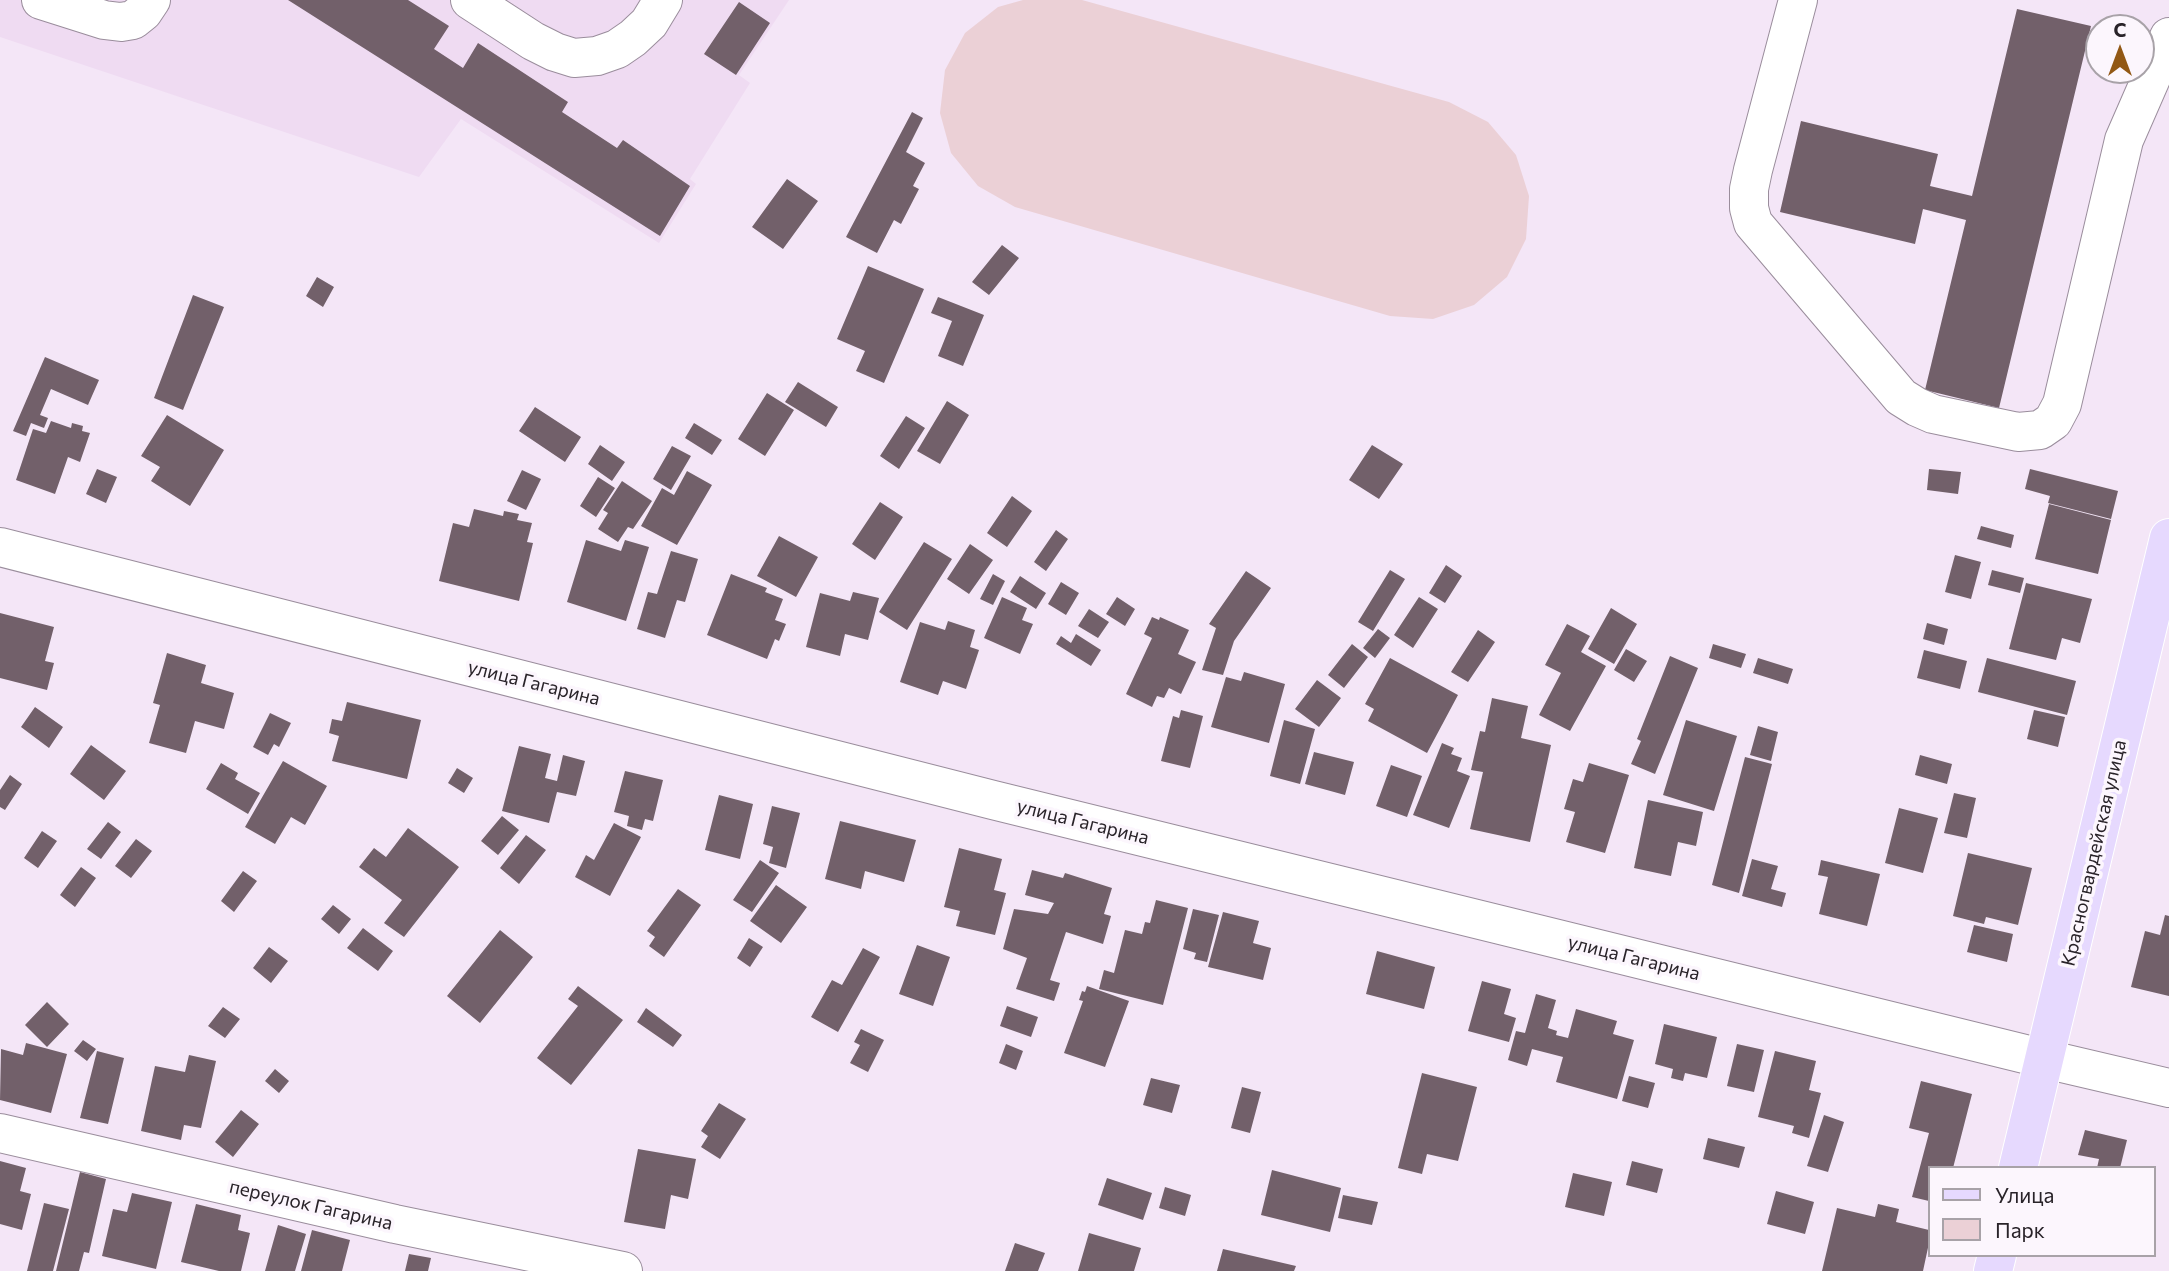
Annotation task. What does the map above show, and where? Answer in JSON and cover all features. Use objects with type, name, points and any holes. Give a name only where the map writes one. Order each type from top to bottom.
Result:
[{"type":"main road","name":"Красногвардейская улица","points":[[2018,1166],[2169,538]]},
{"type":"street","points":[[41,0],[104,20],[121,22],[133,20],[144,12],[151,0]]},
{"type":"street","points":[[470,0],[533,41],[575,58],[597,56],[617,49],[634,38],[649,23],[663,0]]},
{"type":"street","points":[[1798,0],[1753,170],[1749,208],[1753,223],[1901,397],[1933,414],[2018,432],[2040,430],[2053,421],[2062,404],[2124,140],[2169,37]]},
{"type":"street","name":"улица Гагарина","points":[[0,547],[980,797],[2045,1059],[2169,1087]]},
{"type":"street","name":"переулок Гагарина","points":[[0,1133],[395,1224],[623,1271]]},
{"type":"shaded area","points":[[0,0],[789,0],[739,75],[750,83],[690,179],[696,184],[659,243],[461,119],[419,177],[0,37]]},
{"type":"green space","points":[[1023,0],[1082,0],[1449,102],[1488,122],[1516,155],[1529,196],[1526,239],[1507,277],[1474,305],[1433,319],[1390,316],[1015,207],[978,186],[951,153],[940,113],[945,70],[965,33],[998,7]]},
{"type":"building","points":[[288,0],[408,0],[449,26],[434,49],[463,68],[478,43],[568,102],[562,112],[617,148],[623,140],[690,186],[660,236]]},
{"type":"building","points":[[739,2],[770,23],[736,75],[704,54]]},
{"type":"building","points":[[2017,9],[2085,25],[2085,51],[1999,408],[1925,390],[1966,220],[1923,209],[1915,244],[1780,212],[1801,121],[1938,154],[1930,186],[1972,196]]},
{"type":"building","points":[[912,112],[923,118],[906,152],[925,163],[913,186],[919,189],[901,224],[894,220],[877,253],[846,237]]},
{"type":"building","points":[[787,179],[818,201],[783,249],[752,227]]},
{"type":"building","points":[[1002,245],[1019,258],[989,295],[972,282]]},
{"type":"building","points":[[868,266],[924,289],[884,383],[856,371],[865,351],[837,339]]},
{"type":"building","points":[[317,277],[334,287],[323,307],[306,296]]},
{"type":"building","points":[[193,295],[224,307],[183,410],[154,398]]},
{"type":"building","points":[[938,297],[984,315],[963,366],[938,356],[952,321],[931,313]]},
{"type":"building","points":[[45,357],[99,380],[88,405],[51,389],[40,415],[48,418],[44,428],[31,423],[26,436],[13,431]]},
{"type":"building","points":[[798,382],[838,407],[826,427],[785,402]]},
{"type":"building","points":[[767,393],[794,410],[765,456],[738,439]]},
{"type":"building","points":[[947,401],[969,415],[940,464],[917,451]]},
{"type":"building","points":[[535,407],[581,437],[565,462],[519,431]]},
{"type":"building","points":[[167,415],[224,450],[190,506],[151,481],[160,467],[141,456]]},
{"type":"building","points":[[906,416],[925,428],[899,469],[880,456]]},
{"type":"building","points":[[51,421],[71,428],[72,423],[83,426],[82,431],[90,433],[80,462],[68,457],[55,494],[16,480],[33,429],[46,433]]},
{"type":"building","points":[[694,423],[722,440],[712,455],[685,438]]},
{"type":"building","points":[[600,445],[625,462],[612,481],[588,464]]},
{"type":"building","points":[[1372,445],[1403,464],[1379,499],[1349,480]]},
{"type":"building","points":[[672,446],[691,456],[671,490],[653,479]]},
{"type":"building","points":[[97,469],[117,477],[106,503],[86,494]]},
{"type":"building","points":[[1929,469],[1961,472],[1958,494],[1927,490]]},
{"type":"building","points":[[2030,469],[2118,491],[2111,519],[2048,503],[2050,496],[2025,489]]},
{"type":"building","points":[[522,470],[541,479],[526,510],[507,501]]},
{"type":"building","points":[[687,471],[712,485],[677,545],[641,526],[662,488],[674,495]]},
{"type":"building","points":[[598,477],[615,488],[596,517],[580,506]]},
{"type":"building","points":[[622,481],[652,501],[633,529],[628,527],[618,542],[598,529],[608,513],[603,510]]},
{"type":"building","points":[[1012,496],[1032,511],[1007,547],[987,533]]},
{"type":"building","points":[[880,502],[903,517],[875,560],[852,544]]},
{"type":"building","points":[[2049,504],[2111,520],[2098,574],[2035,559]]},
{"type":"building","points":[[474,509],[503,516],[504,511],[519,514],[517,520],[532,523],[527,542],[533,543],[519,601],[439,581],[453,523],[469,527]]},
{"type":"building","points":[[1981,526],[2014,535],[2011,548],[1977,539]]},
{"type":"building","points":[[1056,530],[1068,539],[1046,571],[1034,562]]},
{"type":"building","points":[[779,536],[818,557],[796,597],[757,576]]},
{"type":"building","points":[[586,540],[621,551],[625,540],[649,547],[626,621],[567,602]]},
{"type":"building","points":[[924,542],[952,559],[907,630],[879,612]]},
{"type":"building","points":[[970,544],[993,560],[969,594],[947,579]]},
{"type":"building","points":[[671,551],[698,559],[685,602],[677,600],[665,638],[637,629],[648,592],[657,594]]},
{"type":"building","points":[[1955,555],[1981,562],[1971,599],[1945,592]]},
{"type":"building","points":[[1446,565],[1462,576],[1445,603],[1429,593]]},
{"type":"building","points":[[1390,570],[1405,579],[1373,631],[1358,622]]},
{"type":"building","points":[[1992,570],[2024,578],[2020,593],[1988,585]]},
{"type":"building","points":[[1246,571],[1271,588],[1234,641],[1223,675],[1202,670],[1216,628],[1209,624]]},
{"type":"building","points":[[731,574],[767,588],[765,592],[783,599],[775,620],[786,624],[779,641],[775,639],[767,659],[707,635]]},
{"type":"building","points":[[993,574],[1005,581],[993,605],[980,599]]},
{"type":"building","points":[[1020,576],[1046,593],[1036,609],[1010,592]]},
{"type":"building","points":[[1061,582],[1079,593],[1066,615],[1048,604]]},
{"type":"building","points":[[2026,583],[2092,599],[2080,643],[2062,638],[2056,660],[2009,649]]},
{"type":"building","points":[[853,592],[879,598],[868,640],[845,634],[840,656],[806,647],[820,593],[850,601]]},
{"type":"building","points":[[1002,597],[1027,608],[1022,620],[1033,624],[1020,654],[984,638]]},
{"type":"building","points":[[1117,597],[1135,609],[1125,626],[1106,614]]},
{"type":"building","points":[[1419,597],[1438,609],[1413,648],[1394,635]]},
{"type":"building","points":[[1611,608],[1637,624],[1614,664],[1588,649]]},
{"type":"building","points":[[1089,609],[1109,622],[1098,638],[1078,626]]},
{"type":"building","points":[[0,613],[54,627],[45,661],[54,663],[47,690],[0,678]]},
{"type":"building","points":[[1152,617],[1159,620],[1160,617],[1189,630],[1178,654],[1196,662],[1181,694],[1169,688],[1164,698],[1157,696],[1152,707],[1126,694],[1152,638],[1144,634]]},
{"type":"building","points":[[948,621],[975,630],[970,647],[979,650],[966,689],[943,681],[938,695],[900,682],[920,622],[945,630]]},
{"type":"building","points":[[1927,623],[1948,629],[1944,645],[1923,639]]},
{"type":"building","points":[[1567,624],[1590,636],[1581,652],[1606,666],[1570,731],[1539,715],[1561,673],[1545,665]]},
{"type":"building","points":[[1378,629],[1390,638],[1375,658],[1363,648]]},
{"type":"building","points":[[1478,630],[1495,642],[1468,682],[1451,672]]},
{"type":"building","points":[[1076,634],[1101,650],[1091,666],[1056,644],[1061,636],[1071,643]]},
{"type":"building","points":[[1352,644],[1368,657],[1344,688],[1328,675]]},
{"type":"building","points":[[1713,644],[1746,654],[1741,668],[1709,658]]},
{"type":"building","points":[[1626,649],[1647,661],[1634,682],[1614,670]]},
{"type":"building","points":[[1924,650],[1967,661],[1960,689],[1917,678]]},
{"type":"building","points":[[167,653],[206,665],[201,683],[234,693],[224,729],[195,721],[186,753],[149,743],[160,705],[153,703]]},
{"type":"building","points":[[1670,656],[1698,668],[1655,774],[1631,764],[1641,741],[1637,739]]},
{"type":"building","points":[[1390,658],[1458,695],[1427,753],[1368,721],[1374,709],[1365,704]]},
{"type":"building","points":[[1758,658],[1793,669],[1788,684],[1753,673]]},
{"type":"building","points":[[1987,658],[2076,681],[2067,715],[1978,692]]},
{"type":"building","points":[[1244,672],[1285,684],[1269,743],[1211,727],[1226,677],[1241,681]]},
{"type":"building","points":[[1317,680],[1341,698],[1319,727],[1295,709]]},
{"type":"building","points":[[1492,698],[1528,706],[1521,738],[1551,745],[1530,842],[1470,829],[1483,772],[1471,770],[1480,731],[1485,732]]},
{"type":"building","points":[[347,702],[421,720],[407,779],[332,761],[339,736],[329,733],[332,719],[342,721]]},
{"type":"building","points":[[35,707],[63,727],[49,748],[21,727]]},
{"type":"building","points":[[1181,710],[1203,716],[1190,768],[1161,761],[1173,716],[1179,718]]},
{"type":"building","points":[[2034,710],[2065,717],[2058,747],[2027,739]]},
{"type":"building","points":[[270,713],[291,723],[279,747],[274,744],[268,755],[253,747]]},
{"type":"building","points":[[1284,720],[1315,729],[1300,784],[1270,776]]},
{"type":"building","points":[[1686,720],[1737,736],[1714,811],[1663,795]]},
{"type":"building","points":[[1758,726],[1778,732],[1771,761],[1750,755]]},
{"type":"building","points":[[1442,743],[1454,748],[1451,754],[1462,758],[1457,771],[1470,776],[1449,828],[1413,815]]},
{"type":"building","points":[[91,745],[126,771],[104,800],[70,774]]},
{"type":"building","points":[[519,746],[551,754],[545,778],[557,781],[563,755],[585,761],[576,796],[557,792],[549,823],[502,811]]},
{"type":"building","points":[[1314,752],[1354,762],[1345,795],[1305,784]]},
{"type":"building","points":[[1920,755],[1952,764],[1947,784],[1915,775]]},
{"type":"building","points":[[1745,757],[1772,764],[1739,893],[1712,885]]},
{"type":"building","points":[[283,761],[327,786],[305,825],[291,817],[275,844],[245,827]]},
{"type":"building","points":[[221,763],[238,773],[235,779],[260,793],[248,814],[206,789]]},
{"type":"building","points":[[1589,763],[1629,775],[1605,853],[1566,842],[1575,812],[1564,809],[1573,779],[1583,782]]},
{"type":"building","points":[[1391,765],[1422,776],[1407,817],[1376,806]]},
{"type":"building","points":[[457,768],[473,778],[464,793],[448,783]]},
{"type":"building","points":[[625,771],[663,780],[653,821],[645,819],[642,830],[627,826],[629,816],[614,812]]},
{"type":"building","points":[[10,775],[22,784],[5,810],[0,807],[0,790]]},
{"type":"building","points":[[1954,793],[1976,798],[1967,838],[1944,833]]},
{"type":"building","points":[[719,795],[753,804],[740,859],[705,850]]},
{"type":"building","points":[[1648,800],[1703,812],[1696,846],[1678,842],[1671,876],[1634,868]]},
{"type":"building","points":[[772,806],[800,813],[786,868],[769,863],[773,847],[763,844]]},
{"type":"building","points":[[1899,808],[1938,818],[1923,873],[1885,863]]},
{"type":"building","points":[[502,816],[519,830],[498,855],[481,841]]},
{"type":"building","points":[[840,821],[916,840],[904,882],[865,871],[861,889],[825,879]]},
{"type":"building","points":[[108,822],[121,832],[101,859],[87,849]]},
{"type":"building","points":[[614,823],[641,837],[610,896],[575,877],[586,855],[594,860]]},
{"type":"building","points":[[408,828],[459,867],[404,937],[384,923],[402,900],[359,867],[374,848],[386,857]]},
{"type":"building","points":[[42,831],[57,841],[38,868],[24,858]]},
{"type":"building","points":[[526,835],[546,850],[519,884],[500,868]]},
{"type":"building","points":[[136,839],[152,851],[131,878],[115,866]]},
{"type":"building","points":[[959,848],[1002,859],[994,890],[1006,893],[995,935],[956,926],[960,911],[944,907]]},
{"type":"building","points":[[1968,853],[2032,868],[2018,925],[1986,917],[1984,924],[1953,916]]},
{"type":"building","points":[[1752,859],[1778,866],[1771,889],[1786,893],[1782,907],[1742,896]]},
{"type":"building","points":[[760,860],[779,873],[752,912],[733,900]]},
{"type":"building","points":[[1821,860],[1880,874],[1867,926],[1819,914],[1828,877],[1818,875]]},
{"type":"building","points":[[81,867],[96,878],[75,907],[60,895]]},
{"type":"building","points":[[1032,870],[1063,878],[1065,873],[1112,888],[1104,914],[1111,916],[1103,944],[1066,932],[1050,980],[1060,983],[1054,1001],[1016,989],[1027,958],[1003,949],[1014,909],[1048,914],[1054,903],[1025,895]]},
{"type":"building","points":[[243,871],[257,881],[234,912],[221,901]]},
{"type":"building","points":[[776,885],[807,907],[781,943],[750,921]]},
{"type":"building","points":[[678,889],[701,905],[664,957],[649,946],[655,937],[647,931]]},
{"type":"building","points":[[1156,900],[1188,908],[1163,1005],[1099,989],[1104,970],[1114,973],[1125,930],[1142,934],[1145,922],[1150,923]]},
{"type":"building","points":[[333,905],[351,919],[339,934],[321,919]]},
{"type":"building","points":[[1193,909],[1219,915],[1207,962],[1194,959],[1196,953],[1183,949]]},
{"type":"building","points":[[1223,912],[1259,921],[1253,943],[1271,948],[1263,980],[1208,967]]},
{"type":"building","points":[[2165,915],[2169,916],[2169,996],[2131,987],[2145,931],[2160,935]]},
{"type":"building","points":[[1974,925],[2013,934],[2007,962],[1967,952]]},
{"type":"building","points":[[363,928],[393,951],[378,971],[347,948]]},
{"type":"building","points":[[500,930],[533,957],[480,1023],[447,996]]},
{"type":"building","points":[[749,938],[763,947],[750,967],[737,958]]},
{"type":"building","points":[[917,945],[950,957],[933,1006],[899,994]]},
{"type":"building","points":[[269,947],[288,961],[271,983],[253,968]]},
{"type":"building","points":[[863,948],[880,957],[838,1032],[811,1017],[832,980],[842,985]]},
{"type":"building","points":[[1377,951],[1435,967],[1424,1009],[1366,994]]},
{"type":"building","points":[[1482,981],[1511,989],[1504,1014],[1516,1018],[1509,1042],[1468,1031]]},
{"type":"building","points":[[578,986],[623,1020],[571,1085],[537,1058],[578,1006],[568,999]]},
{"type":"building","points":[[1087,986],[1129,1001],[1105,1067],[1064,1053],[1083,1001],[1079,1000],[1082,991],[1085,992]]},
{"type":"building","points":[[1536,994],[1556,1000],[1548,1028],[1557,1031],[1556,1035],[1568,1038],[1576,1009],[1617,1021],[1613,1034],[1634,1040],[1617,1099],[1556,1082],[1563,1057],[1532,1049],[1527,1066],[1508,1060],[1516,1031],[1525,1033]]},
{"type":"building","points":[[47,1002],[69,1024],[47,1047],[25,1025]]},
{"type":"building","points":[[1007,1006],[1038,1017],[1031,1037],[1000,1026]]},
{"type":"building","points":[[223,1007],[240,1019],[225,1038],[208,1026]]},
{"type":"building","points":[[646,1008],[682,1035],[673,1047],[637,1022]]},
{"type":"building","points":[[1664,1024],[1717,1037],[1707,1078],[1685,1073],[1683,1081],[1671,1078],[1673,1069],[1655,1064]]},
{"type":"building","points":[[861,1029],[884,1040],[868,1072],[850,1063],[860,1045],[854,1042]]},
{"type":"building","points":[[83,1040],[96,1049],[87,1061],[74,1051]]},
{"type":"building","points":[[26,1043],[67,1054],[51,1113],[0,1100],[1,1049],[23,1055]]},
{"type":"building","points":[[1006,1044],[1023,1051],[1016,1070],[999,1063]]},
{"type":"building","points":[[1737,1044],[1764,1050],[1754,1092],[1727,1086]]},
{"type":"building","points":[[97,1051],[124,1058],[108,1124],[80,1118]]},
{"type":"building","points":[[1775,1051],[1816,1061],[1809,1090],[1821,1093],[1809,1138],[1792,1133],[1794,1126],[1758,1117]]},
{"type":"building","points":[[189,1055],[216,1061],[201,1128],[184,1125],[181,1140],[141,1131],[155,1066],[185,1072]]},
{"type":"building","points":[[275,1069],[289,1081],[279,1093],[265,1081]]},
{"type":"building","points":[[1422,1073],[1477,1087],[1458,1161],[1427,1154],[1422,1174],[1398,1168]]},
{"type":"building","points":[[1629,1076],[1655,1083],[1648,1108],[1622,1101]]},
{"type":"building","points":[[1151,1078],[1180,1085],[1172,1113],[1143,1105]]},
{"type":"building","points":[[1921,1081],[1972,1094],[1954,1166],[1927,1166],[1927,1201],[1912,1197],[1929,1133],[1909,1128]]},
{"type":"building","points":[[1242,1087],[1261,1092],[1250,1133],[1231,1128]]},
{"type":"building","points":[[719,1103],[746,1119],[720,1159],[701,1147],[708,1136],[701,1131]]},
{"type":"building","points":[[241,1110],[259,1124],[233,1157],[215,1142]]},
{"type":"building","points":[[1824,1115],[1844,1122],[1828,1172],[1807,1166]]},
{"type":"building","points":[[2085,1130],[2127,1140],[2120,1166],[2097,1166],[2099,1159],[2078,1155]]},
{"type":"building","points":[[1708,1138],[1745,1147],[1739,1168],[1703,1159]]},
{"type":"building","points":[[638,1149],[696,1159],[688,1199],[671,1195],[665,1229],[624,1222]]},
{"type":"building","points":[[0,1161],[26,1168],[20,1191],[31,1194],[22,1230],[0,1224]]},
{"type":"building","points":[[1632,1161],[1663,1169],[1657,1193],[1626,1185]]},
{"type":"building","points":[[1272,1170],[1341,1188],[1330,1232],[1261,1215]]},
{"type":"building","points":[[80,1172],[106,1179],[89,1253],[84,1252],[79,1271],[56,1271]]},
{"type":"building","points":[[1573,1173],[1612,1182],[1604,1216],[1565,1207]]},
{"type":"building","points":[[1107,1178],[1152,1193],[1143,1220],[1098,1205]]},
{"type":"building","points":[[1165,1187],[1191,1195],[1185,1216],[1159,1208]]},
{"type":"building","points":[[1776,1191],[1814,1202],[1805,1234],[1767,1224]]},
{"type":"building","points":[[132,1193],[172,1202],[156,1269],[102,1256],[113,1209],[127,1212]]},
{"type":"building","points":[[1343,1195],[1378,1202],[1372,1225],[1338,1218]]},
{"type":"building","points":[[44,1203],[69,1209],[53,1271],[27,1271]]},
{"type":"building","points":[[196,1204],[241,1215],[238,1230],[250,1233],[241,1271],[219,1271],[181,1262]]},
{"type":"building","points":[[1878,1204],[1899,1209],[1896,1222],[1927,1230],[1927,1252],[1923,1271],[1822,1271],[1837,1208],[1875,1217]]},
{"type":"building","points":[[278,1225],[306,1234],[295,1271],[265,1271]]},
{"type":"building","points":[[312,1230],[350,1240],[342,1271],[301,1271]]},
{"type":"building","points":[[1089,1233],[1141,1248],[1134,1271],[1078,1271]]},
{"type":"building","points":[[1015,1243],[1045,1253],[1038,1271],[1005,1271]]},
{"type":"building","points":[[1223,1249],[1296,1266],[1294,1271],[1217,1271]]},
{"type":"building","points":[[409,1254],[431,1258],[428,1271],[405,1271]]}]
